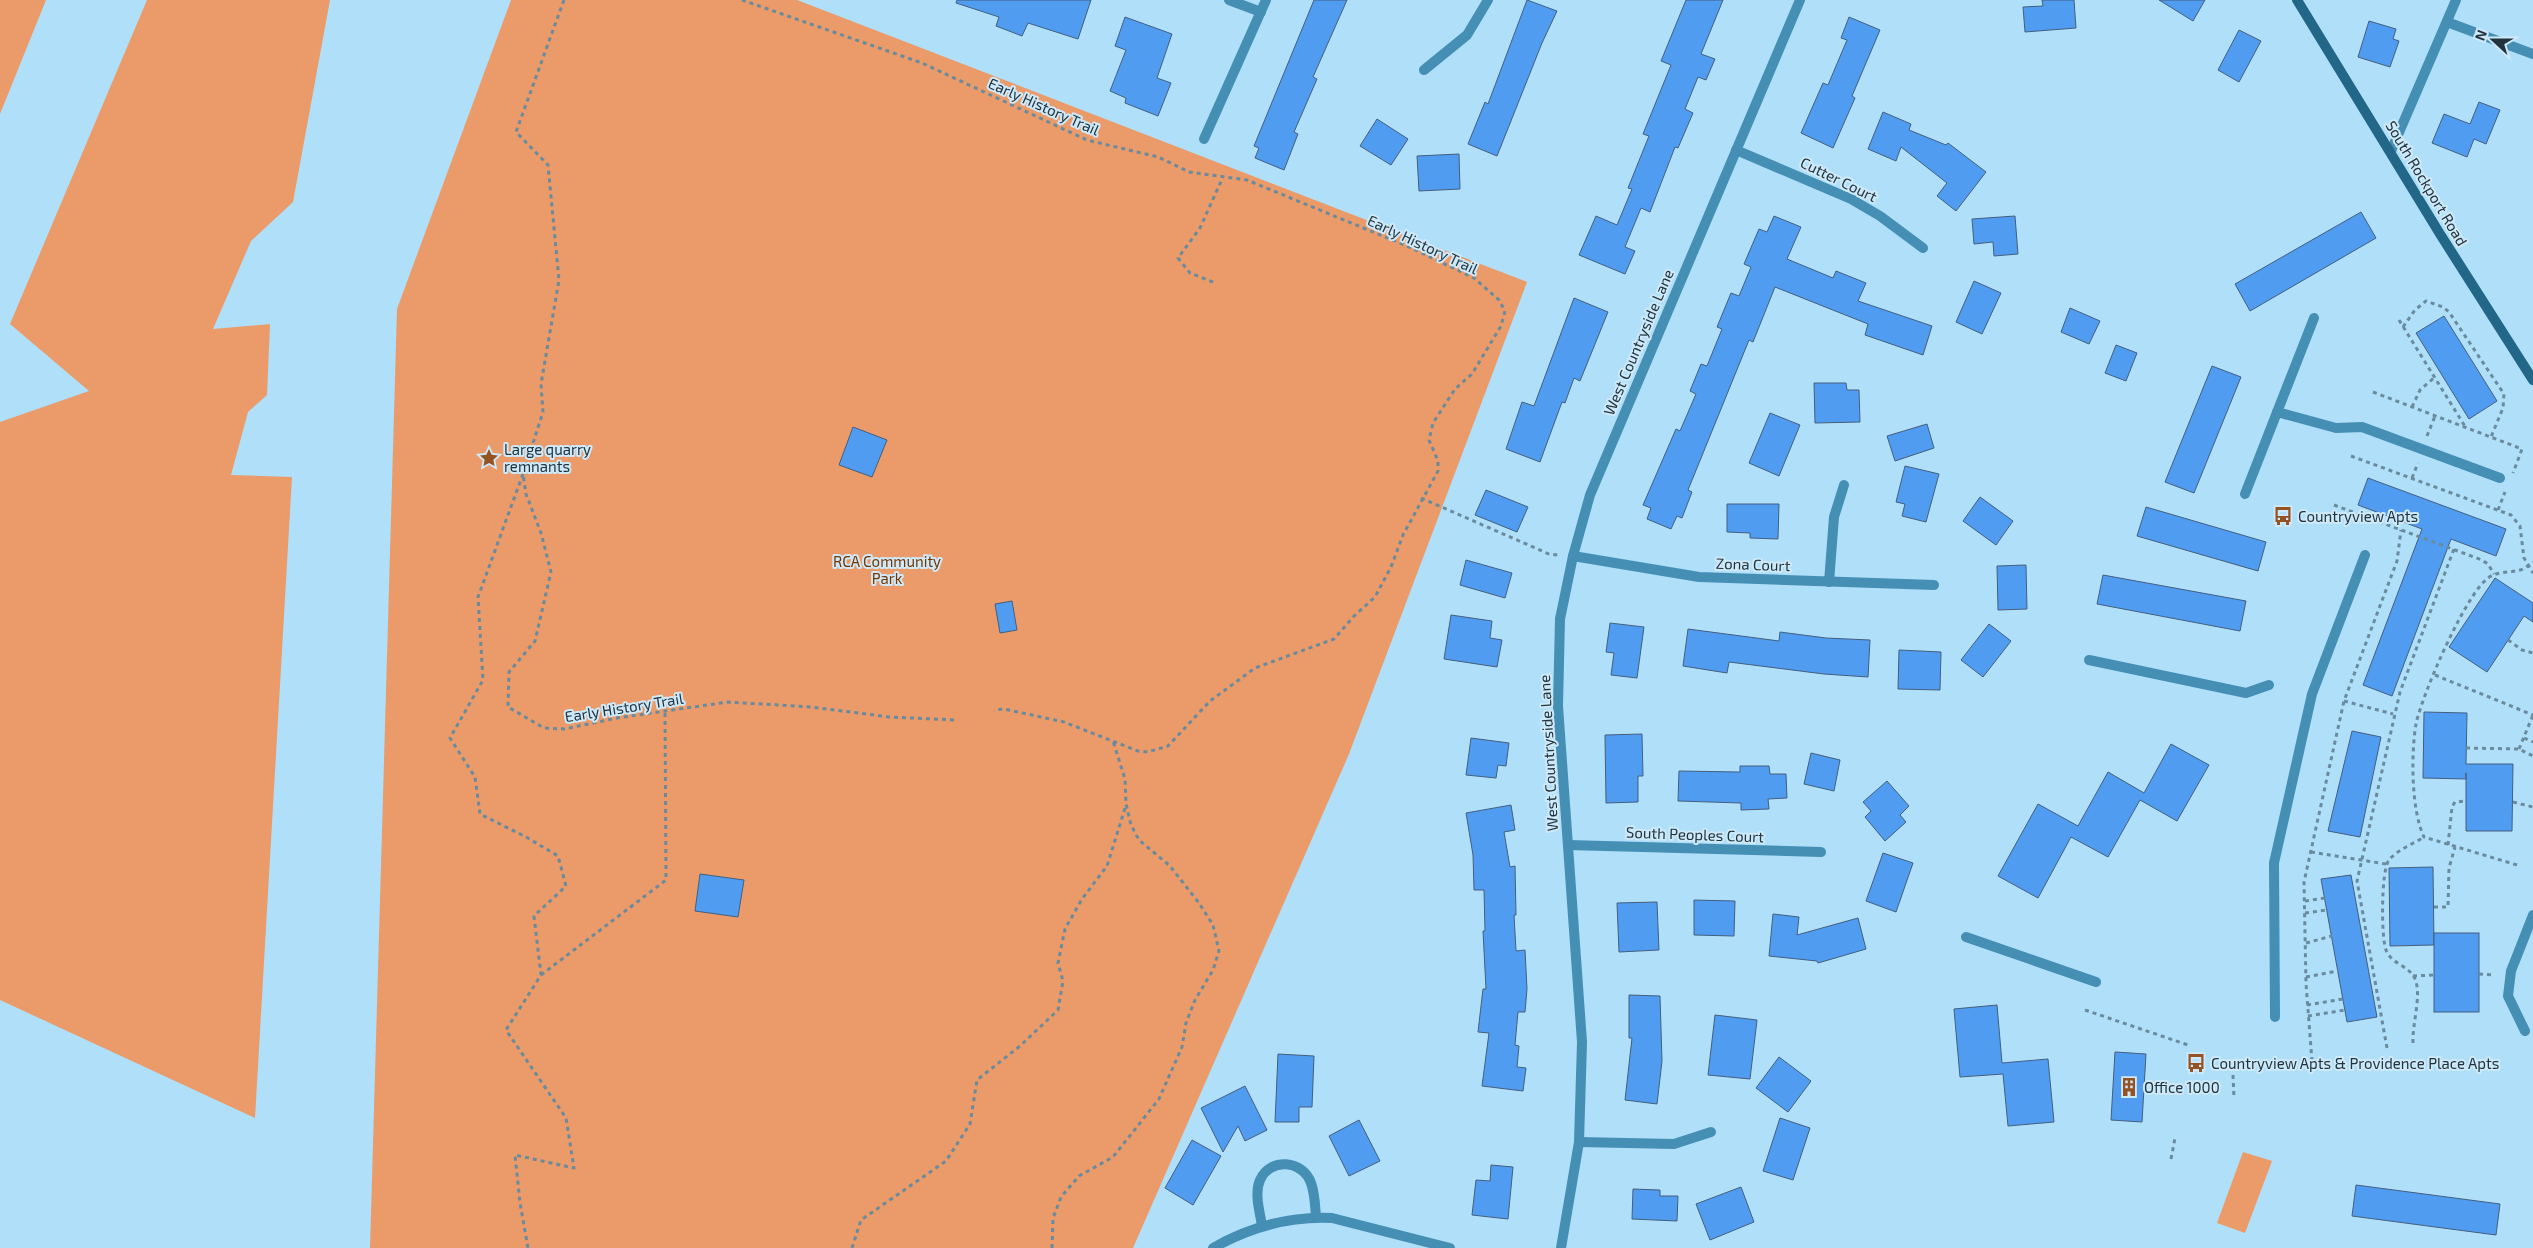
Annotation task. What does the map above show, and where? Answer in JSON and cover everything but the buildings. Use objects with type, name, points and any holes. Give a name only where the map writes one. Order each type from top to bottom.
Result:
[{"type":"street","points":[[1228,0],[1261,12]]},
{"type":"street","points":[[1204,139],[1266,0]]},
{"type":"street","points":[[1424,70],[1466,35],[1488,0]]},
{"type":"street","name":"West Countryside Lane","points":[[1561,1248],[1579,1142],[1582,1042],[1558,706],[1560,619],[1573,556],[1590,495],[1800,0]]},
{"type":"street","name":"South Rockport Road","points":[[2297,0],[2440,234],[2533,380]]},
{"type":"street","points":[[2391,151],[2456,0]]},
{"type":"street","points":[[2447,22],[2533,54]]},
{"type":"street","name":"Cutter Court","points":[[1736,150],[1851,199],[1880,216],[1922,248]]},
{"type":"street","points":[[2245,494],[2314,318]]},
{"type":"street","points":[[2277,412],[2336,428],[2362,427],[2504,481]]},
{"type":"street","points":[[1829,582],[1834,517],[1844,485]]},
{"type":"street","points":[[2275,1017],[2274,863],[2312,694],[2365,555]]},
{"type":"street","name":"Zona Court","points":[[1573,556],[1699,577],[1934,585]]},
{"type":"street","points":[[2089,660],[2246,693],[2269,685]]},
{"type":"street","name":"South Peoples Court","points":[[1568,845],[1821,852]]},
{"type":"street","points":[[2525,1031],[2508,996],[2510,971],[2533,915]]},
{"type":"street","points":[[1966,937],[2096,982]]},
{"type":"street","points":[[1579,1142],[1674,1144],[1711,1132]]},
{"type":"street","points":[[1262,1226],[1258,1201],[1260,1179],[1269,1169],[1280,1164],[1293,1165],[1304,1172],[1311,1182],[1316,1217]]},
{"type":"street","points":[[1213,1248],[1240,1234],[1262,1226],[1282,1221],[1316,1217],[1332,1218],[1450,1248]]},
{"type":"path","name":"Early History Trail","points":[[564,0],[516,132],[548,165],[559,280],[541,384],[543,412],[523,474],[526,494],[542,533],[551,572],[535,641],[509,672],[508,708],[544,728],[564,729],[617,718],[728,702],[810,706],[889,717],[956,720]]},
{"type":"path","name":"Early History Trail","points":[[742,0],[922,63],[1087,140],[1158,157],[1189,172],[1247,180],[1407,246],[1474,278],[1499,300],[1505,311],[1501,326],[1472,374],[1455,389],[1434,423],[1429,440],[1438,461],[1438,471],[1422,498],[1375,597],[1354,616],[1334,639],[1255,668],[1210,701],[1168,746],[1148,752],[1138,751],[1064,722],[1004,709],[994,710]]},
{"type":"path","points":[[1213,282],[1190,273],[1178,258],[1200,228],[1223,177]]},
{"type":"path","points":[[2403,327],[2414,310],[2426,301],[2443,307],[2449,312],[2504,394],[2503,408],[2491,437]]},
{"type":"path","points":[[2399,320],[2467,428]]},
{"type":"path","points":[[2412,407],[2420,390],[2435,377]]},
{"type":"path","points":[[2373,392],[2522,450],[2512,476]]},
{"type":"path","points":[[2351,456],[2512,515],[2520,526],[2523,553],[2533,573]]},
{"type":"path","points":[[523,474],[478,597],[483,680],[450,738],[475,777],[480,814],[526,836],[558,856],[566,886],[534,916],[540,975]]},
{"type":"path","points":[[2498,510],[2504,481]]},
{"type":"path","points":[[1422,498],[1549,554],[1573,556]]},
{"type":"path","points":[[2334,505],[2454,549],[2488,564],[2494,574]]},
{"type":"path","points":[[2312,1061],[2306,977],[2304,882],[2344,701],[2354,669],[2397,561],[2401,530]]},
{"type":"path","points":[[2387,1048],[2357,881],[2393,714],[2454,549]]},
{"type":"path","points":[[2517,865],[2424,837],[2420,829],[2416,797],[2414,752],[2416,724],[2459,618],[2486,578],[2494,574],[2523,570],[2533,562]]},
{"type":"path","points":[[2508,640],[2522,650],[2533,653]]},
{"type":"path","points":[[2435,675],[2533,714],[2519,749]]},
{"type":"path","points":[[2344,701],[2393,714]]},
{"type":"path","points":[[528,1248],[520,1203],[515,1155],[574,1168],[566,1118],[506,1030],[540,975],[666,880],[664,712]]},
{"type":"path","points":[[2524,738],[2533,742]]},
{"type":"path","points":[[1052,1248],[1053,1218],[1061,1197],[1079,1176],[1113,1157],[1159,1099],[1182,1047],[1186,1023],[1195,1000],[1213,970],[1219,951],[1213,925],[1170,866],[1139,840],[1131,825],[1126,804],[1125,779],[1113,741]]},
{"type":"path","points":[[2466,748],[2519,749],[2533,756]]},
{"type":"path","points":[[2448,844],[2452,807],[2455,802],[2466,801]]},
{"type":"path","points":[[2512,802],[2533,807]]},
{"type":"path","points":[[852,1248],[860,1220],[946,1161],[970,1124],[977,1080],[1020,1046],[1058,1010],[1063,981],[1058,963],[1065,929],[1082,899],[1107,866],[1126,804]]},
{"type":"path","points":[[2413,1043],[2418,990],[2413,976],[2390,957],[2386,950],[2382,903],[2386,864],[2394,856],[2424,837]]},
{"type":"path","points":[[2434,907],[2448,907],[2449,868],[2455,847]]},
{"type":"path","points":[[2311,852],[2386,864]]},
{"type":"path","points":[[2305,902],[2325,898]]},
{"type":"path","points":[[2305,913],[2327,910]]},
{"type":"path","points":[[2306,943],[2332,936]]},
{"type":"path","points":[[2306,977],[2338,971]]},
{"type":"path","points":[[2479,974],[2493,975]]},
{"type":"path","points":[[2413,976],[2434,975]]},
{"type":"path","points":[[2308,1005],[2343,999]]},
{"type":"path","points":[[2084,1010],[2188,1045]]},
{"type":"path","points":[[2308,1016],[2345,1010]]},
{"type":"path","points":[[2233,1075],[2234,1098]]},
{"type":"path","points":[[2171,1159],[2175,1138]]},
{"type":"green space","points":[[0,0],[46,0],[0,114]]},
{"type":"green space","points":[[147,0],[330,0],[293,202],[251,241],[213,329],[270,324],[267,395],[248,412],[231,475],[292,477],[255,1118],[0,1000],[0,422],[89,391],[10,324]]},
{"type":"green space","name":"RCA Community Park","points":[[511,0],[797,0],[1527,282],[1349,754],[1133,1248],[370,1248],[397,309]]},
{"type":"green space","points":[[2243,1152],[2272,1161],[2245,1233],[2217,1223]]},
{"type":"place","name":"Large quarry remnants","points":[[489,458]]},
{"type":"place","name":"Countryview Apts","points":[[2283,516]]},
{"type":"place","name":"Countryview Apts & Providence Place Apts","points":[[2196,1063]]},
{"type":"place","name":"Office 1000","points":[[2129,1087]]}]
